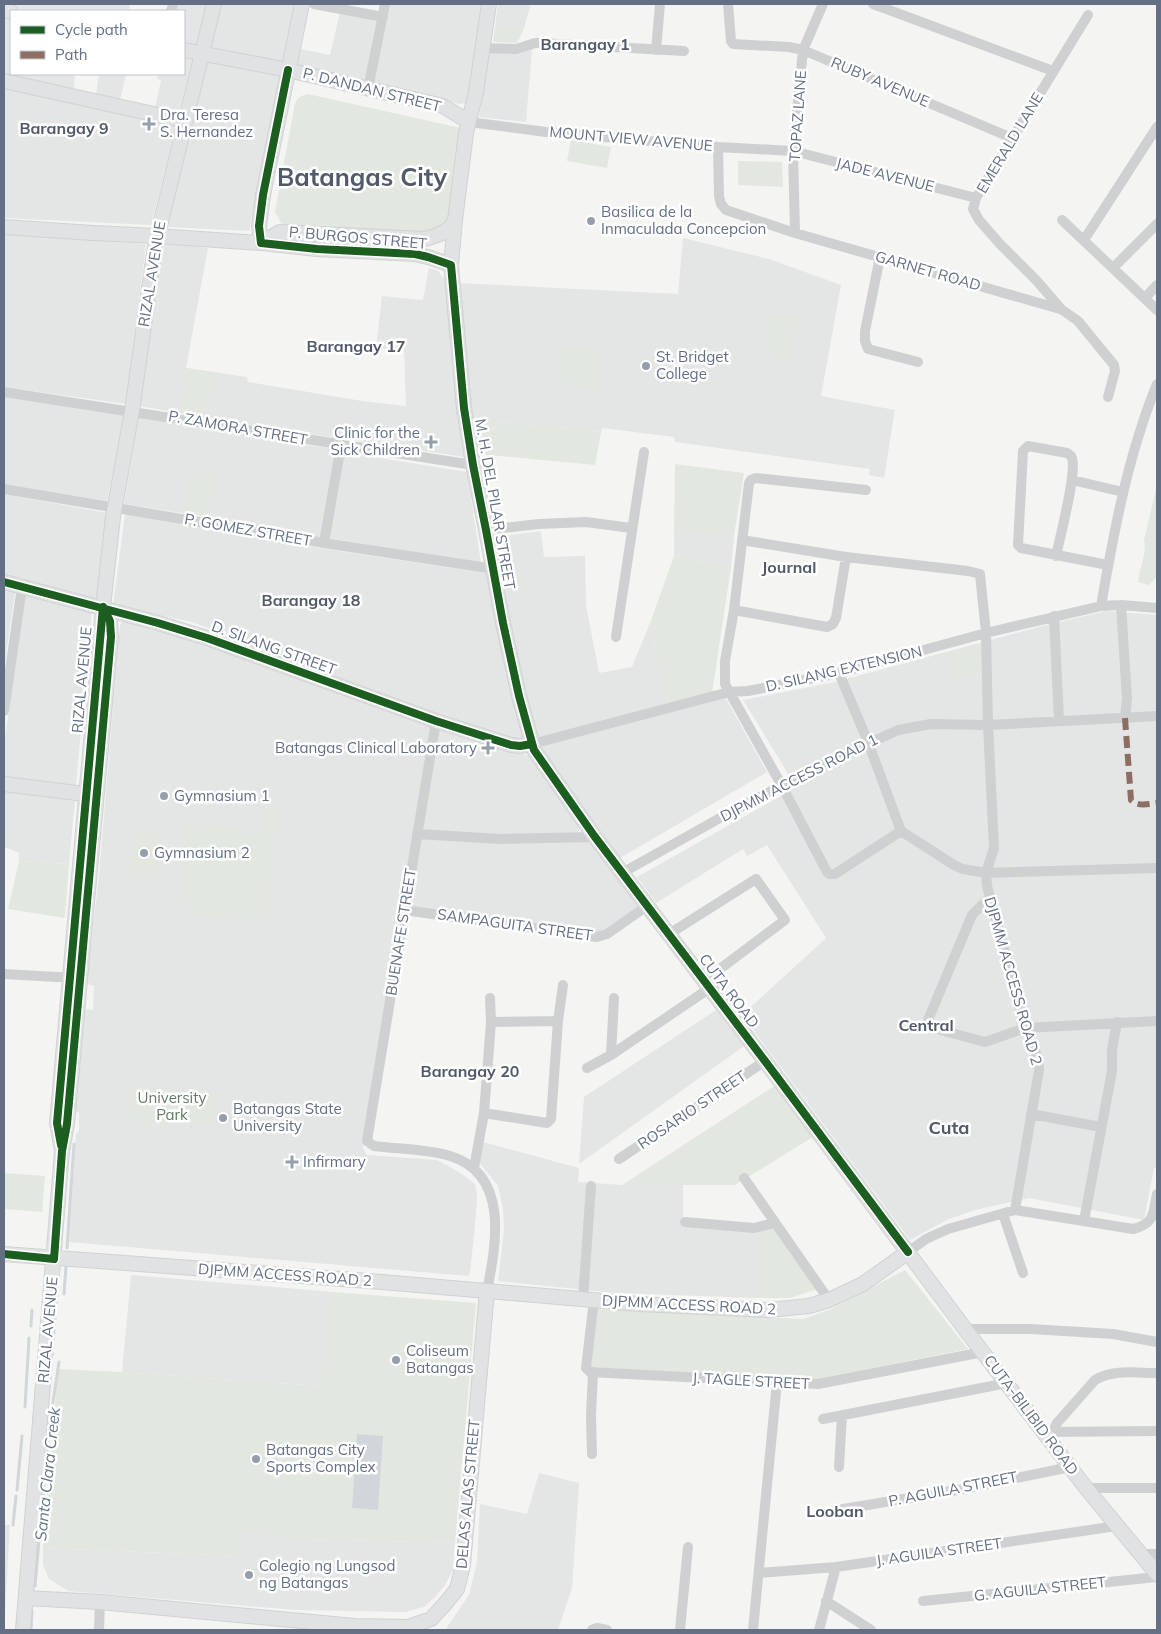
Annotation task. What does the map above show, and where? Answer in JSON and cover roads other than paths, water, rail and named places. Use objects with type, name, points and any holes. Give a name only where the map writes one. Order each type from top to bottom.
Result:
[{"type":"street","name":"RIZAL AVENUE","points":[[23,1630],[62,1151],[57,1123],[76,978],[91,795],[102,607],[115,508],[132,411],[157,236],[214,4]]},
{"type":"street","points":[[261,243],[259,226],[263,195],[302,4]]},
{"type":"street","points":[[314,4],[383,17]]},
{"type":"street","points":[[368,89],[385,4]]},
{"type":"street","name":"M. H. DEL PILAR STREET","points":[[489,4],[455,220],[452,265],[464,408],[472,465],[507,642],[532,744]]},
{"type":"street","points":[[656,50],[660,4]]},
{"type":"street","name":"RUBY AVENUE","points":[[728,4],[730,41],[732,44],[789,47],[803,50],[1012,138]]},
{"type":"street","name":"TOPAZ LANE","points":[[795,233],[793,151],[803,50],[824,4]]},
{"type":"street","points":[[873,4],[1053,71]]},
{"type":"street","name":"EMERALD LANE","points":[[1061,309],[1037,281],[1000,244],[979,220],[973,209],[976,198],[1088,15]]},
{"type":"street","points":[[482,48],[516,49],[536,43],[684,51]]},
{"type":"street","name":"P. DANDAN STREET","points":[[185,50],[288,70],[443,106],[469,122]]},
{"type":"street","points":[[4,81],[185,121]]},
{"type":"street","name":"MOUNT VIEW AVENUE","points":[[469,122],[546,132],[718,147],[793,151]]},
{"type":"street","points":[[1084,240],[1157,127]]},
{"type":"street","name":"GARNET ROAD","points":[[718,147],[719,196],[721,204],[726,210],[795,233],[1061,309]]},
{"type":"street","name":"JADE AVENUE","points":[[793,151],[976,198]]},
{"type":"street","points":[[263,195],[272,227],[280,232]]},
{"type":"street","name":"P. BURGOS STREET","points":[[261,243],[280,232],[416,239],[430,238],[444,232],[452,226],[455,220]]},
{"type":"street","points":[[1062,220],[1157,310]]},
{"type":"street","points":[[1114,268],[1157,224]]},
{"type":"street","name":"P. BURGOS STREET","points":[[4,227],[406,254],[428,257],[452,265]]},
{"type":"street","points":[[428,257],[430,238]]},
{"type":"street","points":[[880,257],[865,331],[865,341],[868,349],[918,362]]},
{"type":"street","points":[[1144,298],[1157,285]]},
{"type":"street","points":[[1061,309],[1078,321],[1114,365],[1115,371],[1108,397]]},
{"type":"street","points":[[1101,606],[1123,492],[1157,384]]},
{"type":"street","name":"P. ZAMORA STREET","points":[[4,392],[472,465]]},
{"type":"street","points":[[324,543],[341,446]]},
{"type":"street","points":[[1056,556],[1072,480],[1073,459],[1067,453],[1028,446],[1024,452],[1018,545],[1021,548],[1056,556],[1108,565]]},
{"type":"street","points":[[616,637],[644,452]]},
{"type":"street","points":[[866,490],[756,478],[751,480],[734,610],[725,661],[725,684],[827,872],[835,874],[901,831]]},
{"type":"street","points":[[1072,480],[1123,492]]},
{"type":"street","name":"P. GOMEZ STREET","points":[[4,489],[102,507],[494,569]]},
{"type":"street","points":[[486,530],[539,524],[586,522],[632,528]]},
{"type":"street","points":[[734,610],[827,627],[833,624],[836,618],[846,557],[742,540]]},
{"type":"street","name":"DJPMM ACCESS ROAD 2","points":[[4,1254],[382,1282],[588,1300],[768,1310],[809,1306],[829,1300],[863,1284],[926,1239],[948,1229],[1015,1210],[1040,1070],[1038,1058],[1025,1028],[989,898],[986,874],[994,848],[986,633],[980,574],[846,557]]},
{"type":"street","name":"D. SILANG STREET","points":[[4,582],[102,607],[207,638],[511,745],[532,744]]},
{"type":"street","points":[[4,711],[22,587]]},
{"type":"street","points":[[1121,605],[1127,698],[1126,718]]},
{"type":"street","name":"D. SILANG EXTENSION","points":[[532,744],[729,692],[748,691],[840,673],[1054,616],[1101,606],[1121,605],[1157,608]]},
{"type":"street","points":[[1054,616],[1060,720]]},
{"type":"street","points":[[840,673],[901,831],[954,865],[986,874],[1157,868]]},
{"type":"street","name":"DJPMM ACCESS ROAD 1","points":[[622,873],[727,814],[868,742],[898,730],[931,724],[988,724],[1157,716]]},
{"type":"street","name":"BUENAFE STREET","points":[[436,720],[368,1143],[374,1146],[445,1155],[461,1160],[474,1168]]},
{"type":"street","name":"CUTA ROAD","points":[[532,744],[534,750],[595,838],[908,1252]]},
{"type":"street","points":[[4,784],[91,795]]},
{"type":"street","points":[[417,834],[500,839],[595,838]]},
{"type":"street","points":[[587,1068],[611,1055],[707,985],[785,920],[756,879],[669,934]]},
{"type":"street","points":[[989,898],[972,915],[928,1020],[933,1028],[985,1042],[1025,1028],[1157,1021]]},
{"type":"street","name":"SAMPAGUITA STREET","points":[[404,910],[597,937],[607,934],[647,906]]},
{"type":"street","points":[[4,974],[76,978]]},
{"type":"street","points":[[484,1113],[547,1123],[551,1119],[558,1021],[563,985]]},
{"type":"street","points":[[474,1168],[484,1113],[491,1022],[490,998]]},
{"type":"street","points":[[611,1055],[614,998]]},
{"type":"street","points":[[491,1022],[558,1021]]},
{"type":"street","points":[[1084,1221],[1112,1071],[1112,1050],[1117,1022]]},
{"type":"street","name":"ROSARIO STREET","points":[[619,1159],[765,1061]]},
{"type":"street","points":[[1032,1114],[1101,1127]]},
{"type":"street","name":"DELAS ALAS STREET","points":[[26,1598],[100,1602],[355,1628],[408,1627],[430,1619],[457,1589],[462,1564],[487,1291],[495,1230],[495,1208],[486,1186],[474,1168]]},
{"type":"street","points":[[744,1178],[774,1224],[829,1300]]},
{"type":"street","points":[[591,1186],[586,1368],[588,1371],[593,1372],[592,1454]]},
{"type":"street","points":[[1015,1210],[1133,1229],[1147,1224],[1152,1218],[1157,1194]]},
{"type":"street","points":[[1003,1214],[1023,1273]]},
{"type":"street","points":[[685,1222],[754,1228],[774,1224]]},
{"type":"street","name":"CUTA-BILIBID ROAD","points":[[908,1252],[983,1352],[1049,1432],[1070,1467],[1086,1488],[1157,1575]]},
{"type":"street","points":[[965,1328],[1104,1333],[1157,1342]]},
{"type":"street","name":"J. TAGLE STREET","points":[[593,1372],[818,1384],[983,1352]]},
{"type":"street","points":[[1049,1432],[1095,1380],[1100,1377],[1116,1372],[1157,1373]]},
{"type":"street","points":[[753,1630],[777,1382]]},
{"type":"street","points":[[823,1419],[1007,1382]]},
{"type":"street","points":[[839,1466],[842,1415]]},
{"type":"street","points":[[1049,1432],[1157,1431]]},
{"type":"street","name":"P. AGUILA STREET","points":[[837,1510],[964,1489],[1070,1467]]},
{"type":"street","points":[[1086,1488],[1157,1488]]},
{"type":"street","name":"J. AGUILA STREET","points":[[760,1572],[836,1567],[1117,1526]]},
{"type":"street","points":[[680,1630],[688,1547]]},
{"type":"street","points":[[1140,1554],[1157,1554]]},
{"type":"street","points":[[819,1630],[836,1567]]},
{"type":"street","name":"G. AGUILA STREET","points":[[923,1601],[1157,1575]]},
{"type":"street","points":[[826,1601],[871,1630]]},
{"type":"street","points":[[99,1630],[100,1602]]},
{"type":"street","points":[[592,1630],[597,1628],[607,1630]]},
{"type":"waterway","name":"Santa Clara Creek","points":[[67,1248],[74,1144]]},
{"type":"waterway","name":"Santa Clara Creek","points":[[64,1294],[66,1266]]},
{"type":"waterway","points":[[31,1326],[32,1310]]},
{"type":"waterway","points":[[25,1407],[29,1338]]},
{"type":"waterway","name":"Santa Clara Creek","points":[[35,1586],[49,1429],[59,1362]]},
{"type":"waterway","points":[[17,1490],[22,1436]]},
{"type":"waterway","points":[[13,1525],[16,1496]]},
{"type":"waterway","name":"Santa Clara Creek","points":[[31,1630],[32,1611]]},
{"type":"place","name":"Dra. Teresa S. Hernandez","points":[[149,124]]},
{"type":"place","name":"Basilica de la Inmaculada Concepcion","points":[[591,221]]},
{"type":"place","name":"St. Bridget College","points":[[646,366]]},
{"type":"place","name":"Clinic for the Sick Children","points":[[431,442]]},
{"type":"place","name":"Batangas Clinical Laboratory","points":[[488,748]]},
{"type":"place","name":"Gymnasium 1","points":[[164,796]]},
{"type":"place","name":"Gymnasium 2","points":[[144,853]]},
{"type":"place","name":"Batangas State University","points":[[223,1118]]},
{"type":"place","name":"Infirmary","points":[[292,1162]]},
{"type":"place","name":"Coliseum Batangas","points":[[396,1360]]},
{"type":"place","name":"Batangas City Sports Complex","points":[[256,1459]]},
{"type":"place","name":"Colegio ng Lungsod ng Batangas","points":[[249,1575]]},
{"type":"district","name":"Barangay 1","points":[[585,44]]},
{"type":"district","name":"Barangay 9","points":[[64,128]]},
{"type":"district","name":"Batangas City","points":[[362,177]]},
{"type":"district","name":"Barangay 17","points":[[356,346]]},
{"type":"district","name":"Journal","points":[[789,567]]},
{"type":"district","name":"Barangay 18","points":[[311,600]]},
{"type":"district","name":"Central","points":[[926,1025]]},
{"type":"district","name":"Barangay 20","points":[[470,1071]]},
{"type":"district","name":"Cuta","points":[[949,1128]]},
{"type":"district","name":"Looban","points":[[835,1511]]},
{"type":"park label","name":"University Park","points":[[172,1106]]}]
